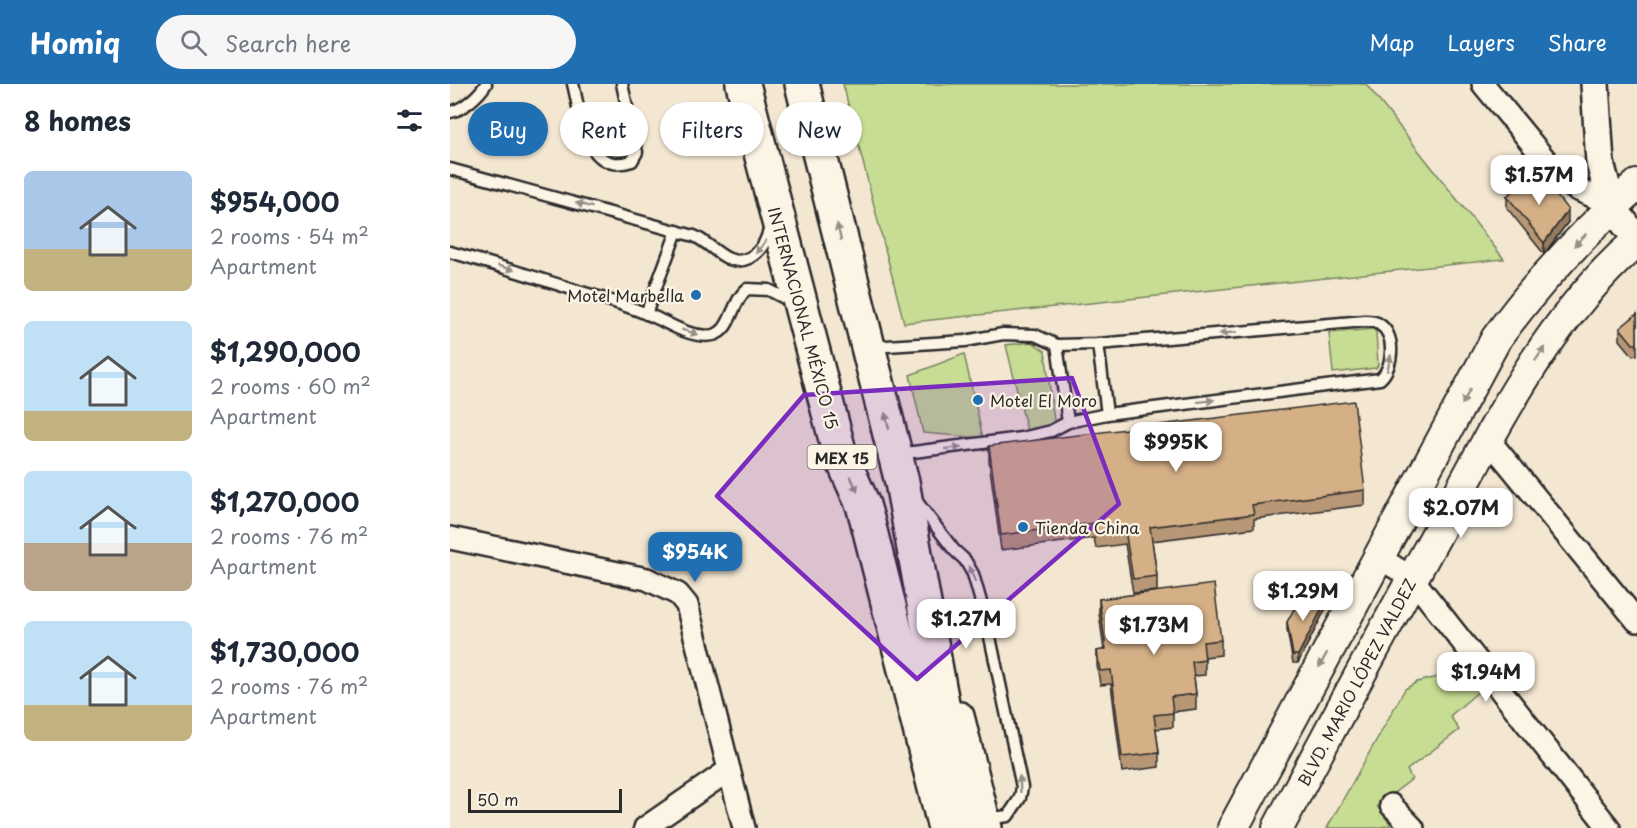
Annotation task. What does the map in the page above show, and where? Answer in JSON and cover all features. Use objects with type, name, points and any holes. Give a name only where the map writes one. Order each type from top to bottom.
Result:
[{"type":"main road","name":"INTERNACIONAL MÉXICO 15","points":[[743,84],[748,102]]},
{"type":"main road","name":"MEX 15","points":[[802,84],[898,468],[946,724],[981,825]]},
{"type":"main road","name":"INTERNACIONAL MÉXICO 15","points":[[762,156],[839,451],[867,519],[945,828]]},
{"type":"main road","points":[[1233,828],[1496,339],[1523,301],[1547,273],[1612,206],[1637,185]]},
{"type":"main road","name":"BLVD. MARIO LÓPEZ VALDEZ","points":[[1278,828],[1488,439],[1531,368],[1577,301],[1637,240]]},
{"type":"street","points":[[1483,84],[1562,180],[1612,206]]},
{"type":"street","points":[[1595,84],[1600,163],[1612,206],[1637,240]]},
{"type":"street","points":[[1488,439],[1637,621]]},
{"type":"street","points":[[867,519],[933,828]]},
{"type":"street","points":[[450,538],[647,579],[678,594],[687,605],[744,828]]},
{"type":"street","points":[[1380,558],[1413,578],[1609,828]]},
{"type":"street","points":[[645,828],[729,770]]},
{"type":"street","points":[[1391,805],[1413,828]]},
{"type":"lane","points":[[450,112],[466,104],[486,84]]},
{"type":"lane","points":[[573,84],[592,150],[606,160],[625,164],[632,161],[637,152],[622,84]]},
{"type":"lane","points":[[450,169],[677,231],[702,240],[727,259],[735,262],[757,254],[765,243],[770,226],[760,186],[760,156]]},
{"type":"lane","points":[[646,314],[677,231]]},
{"type":"lane","points":[[450,252],[646,314],[688,332],[714,335],[724,329],[739,295],[747,289],[769,290],[800,306]]},
{"type":"lane","points":[[869,347],[965,341],[1003,334],[1035,335],[1057,345],[1098,344],[1365,321],[1380,324],[1385,330],[1391,348],[1390,366],[1380,379],[1107,414],[1068,422],[1051,431],[898,468],[954,550],[965,560],[973,574],[987,623],[1022,787],[1020,798],[1008,816],[981,825]]},
{"type":"lane","points":[[1098,344],[1107,414]]},
{"type":"lane","points":[[1057,345],[1068,422]]},
{"type":"highlighted area","points":[[1072,378],[1119,504],[917,679],[717,496],[804,395]]},
{"type":"green space","points":[[843,84],[1366,84],[1504,259],[904,323],[861,156],[862,102],[848,102]]},
{"type":"green space","points":[[1373,329],[1376,332],[1378,365],[1376,368],[1333,373],[1329,333]]},
{"type":"green space","points":[[1032,342],[1045,351],[1054,421],[1046,428],[1027,431],[1006,345]]},
{"type":"green space","points":[[964,354],[983,438],[923,433],[910,375]]},
{"type":"green space","points":[[1446,675],[1472,683],[1479,691],[1450,716],[1459,730],[1407,770],[1412,779],[1377,806],[1391,825],[1376,828],[1327,828],[1405,689],[1417,682]]},
{"type":"building","points":[[1538,172],[1568,210],[1544,243],[1507,196]]},
{"type":"building","points":[[1637,314],[1637,344],[1633,344],[1620,328]]},
{"type":"building","points":[[1354,401],[1365,490],[1252,505],[1254,514],[1150,527],[1157,576],[1133,579],[1125,530],[1096,534],[1094,523],[1001,535],[989,446]]},
{"type":"building","points":[[1214,584],[1221,640],[1203,642],[1205,660],[1192,662],[1196,694],[1171,697],[1173,713],[1154,715],[1159,753],[1122,757],[1111,670],[1100,671],[1097,651],[1106,649],[1099,599]]},
{"type":"building","points":[[1327,599],[1298,655],[1293,655],[1287,622],[1298,602]]},
{"type":"place","name":"Motel Marbella","points":[[696,295]]},
{"type":"place","name":"Motel El Moro","points":[[978,400]]},
{"type":"place","name":"Tienda China","points":[[1023,527]]}]
